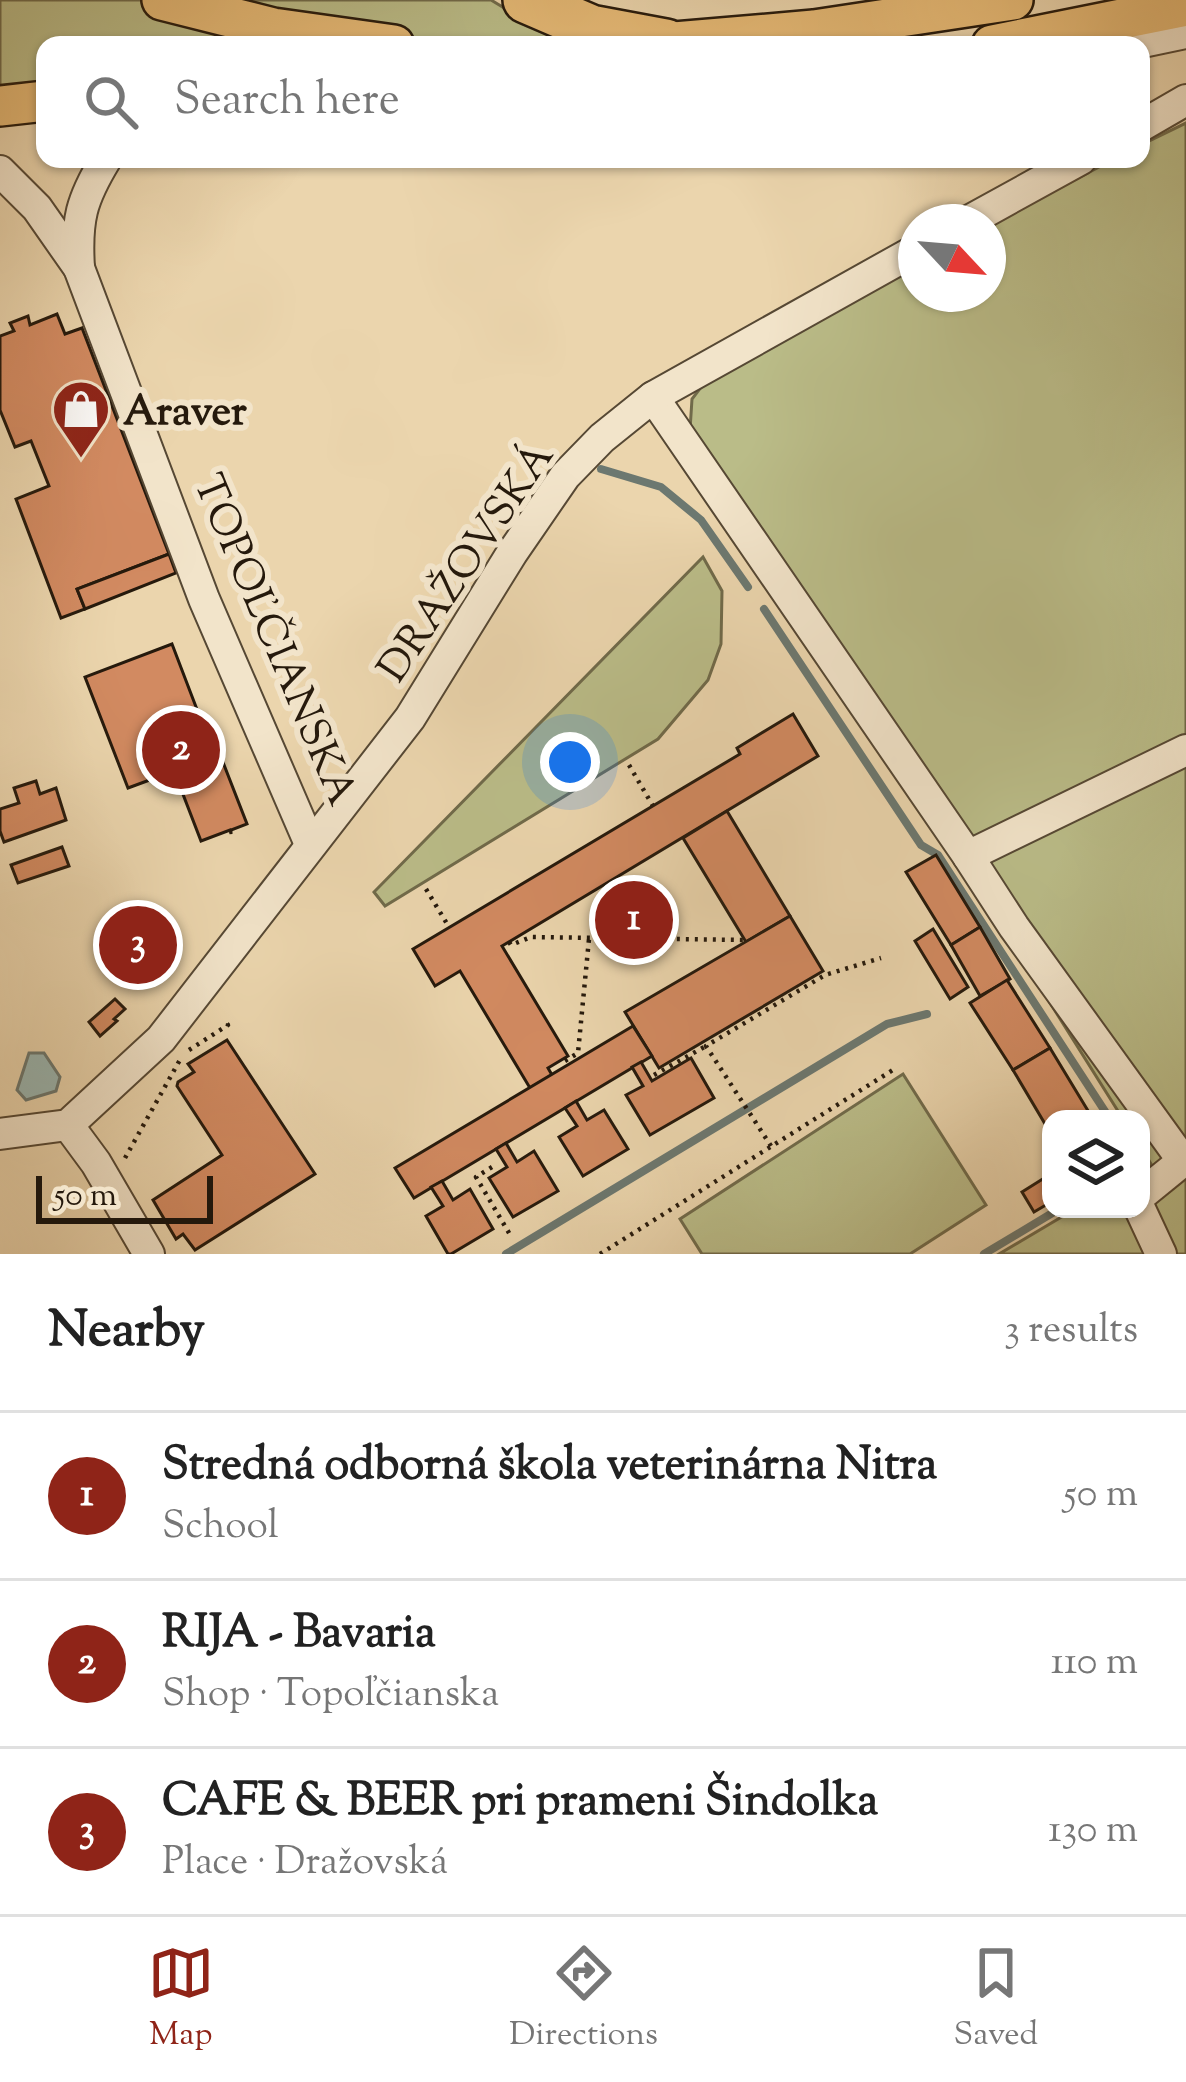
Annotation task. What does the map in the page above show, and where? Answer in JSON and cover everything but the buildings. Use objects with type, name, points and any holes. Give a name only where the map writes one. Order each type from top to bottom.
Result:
[{"type":"highway","points":[[526,0],[620,36]]},
{"type":"main road","points":[[162,0],[273,28],[330,36]]},
{"type":"main road","points":[[744,36],[1012,0]]},
{"type":"main road","points":[[1041,36],[1186,5]]},
{"type":"main road","points":[[0,106],[36,101]]},
{"type":"street","points":[[1150,40],[1186,33]]},
{"type":"street","points":[[1150,121],[1186,100]]},
{"type":"street","points":[[79,268],[77,232],[86,192],[101,168]]},
{"type":"street","points":[[1000,204],[1065,168]]},
{"type":"street","points":[[0,171],[37,208],[79,268]]},
{"type":"street","name":"DRAŽOVSKÁ","points":[[68,1125],[161,1039],[410,718],[565,476],[653,397],[898,260]]},
{"type":"street","name":"TOPOĽČIANSKA","points":[[79,268],[204,598],[310,844]]},
{"type":"street","points":[[653,397],[1014,927],[1185,1160],[1150,1188]]},
{"type":"street","points":[[968,856],[1186,751]]},
{"type":"street","points":[[0,1135],[68,1125],[149,1254]]},
{"type":"street","points":[[1144,1218],[1161,1254]]},
{"type":"path","points":[[628,765],[652,806]]},
{"type":"path","points":[[426,889],[449,927]]},
{"type":"path","points":[[509,942],[531,937],[745,940]]},
{"type":"path","points":[[565,1061],[578,1053],[590,939]]},
{"type":"path","points":[[654,1075],[825,975],[881,958]]},
{"type":"path","points":[[124,1158],[184,1053],[228,1025],[224,1020]]},
{"type":"path","points":[[706,1046],[771,1146]]},
{"type":"path","points":[[600,1254],[896,1068]]},
{"type":"path","points":[[492,1166],[476,1177],[512,1238]]},
{"type":"green space","points":[[0,0],[491,0],[568,36],[36,36],[36,89],[0,93]]},
{"type":"green space","points":[[1186,123],[1186,1254],[999,1254],[1060,1218],[1150,1218],[1150,1110],[1117,1110],[690,430],[692,399],[711,374],[898,275],[898,312],[1006,312],[1006,216],[1097,168],[1150,168],[1150,141]]},
{"type":"green space","points":[[703,557],[722,591],[721,644],[708,680],[658,739],[385,906],[374,892]]},
{"type":"green space","points":[[903,1074],[986,1205],[910,1254],[702,1254],[680,1219]]},
{"type":"water","points":[[29,1053],[44,1053],[60,1077],[56,1091],[26,1100],[17,1090]]},
{"type":"waterway","points":[[601,469],[661,487],[701,520],[748,587]]},
{"type":"waterway","points":[[764,609],[921,845],[938,855],[1104,1110]]},
{"type":"waterway","points":[[506,1254],[887,1024],[927,1014]]},
{"type":"waterway","points":[[984,1254],[1044,1218]]},
{"type":"place","name":"Araver","points":[[81,460]]},
{"type":"place","name":"RIJA - Bavaria","points":[[181,750]]},
{"type":"place","name":"Stredná odborná škola veterinárna Nitra","points":[[634,920]]},
{"type":"place","name":"CAFE & BEER pri prameni Šindolka","points":[[138,945]]}]
